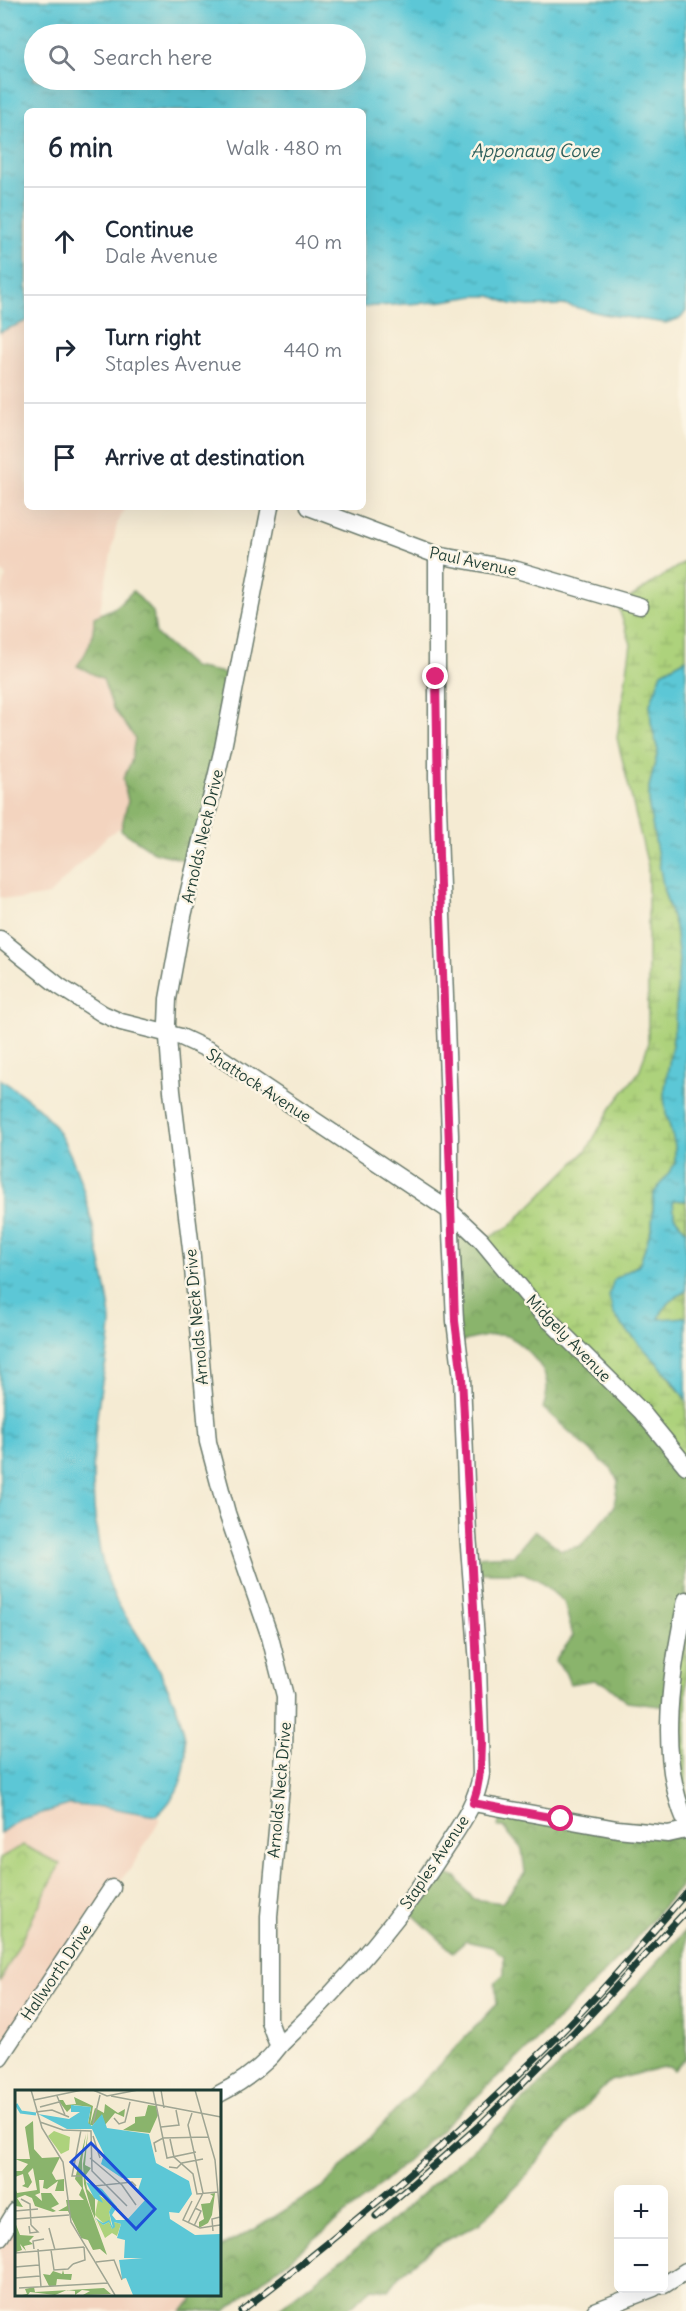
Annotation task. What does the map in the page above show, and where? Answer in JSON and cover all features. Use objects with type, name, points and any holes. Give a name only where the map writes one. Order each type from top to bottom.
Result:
[{"type":"street","name":"Arnolds Neck Drive","points":[[269,510],[223,748],[183,916],[168,999],[167,1034],[192,1257],[208,1442],[230,1523],[270,1637],[285,1696],[284,1755],[269,1916],[269,2021],[279,2045]]},
{"type":"street","name":"Paul Avenue","points":[[317,510],[437,555],[517,570],[640,606]]},
{"type":"street","name":"Staples Avenue","points":[[279,2045],[320,2006],[400,1913],[430,1873],[473,1803],[481,1774],[478,1664],[468,1534],[462,1377],[455,1321],[450,1211],[450,1135],[437,777],[437,555]]},
{"type":"street","name":"Shattock Avenue","points":[[0,939],[59,986],[95,1010],[121,1022],[129,1022],[181,1037],[227,1061],[342,1141],[450,1211]]},
{"type":"street","name":"Midgely Avenue","points":[[450,1211],[481,1240],[540,1311],[641,1411],[686,1466]]},
{"type":"street","points":[[686,1600],[674,1670],[669,1726],[676,1796],[686,1822]]},
{"type":"street","points":[[473,1803],[617,1829],[668,1834],[686,1830]]},
{"type":"street","name":"Hallworth Drive","points":[[0,2057],[112,1888]]},
{"type":"street","points":[[220,2093],[243,2081],[268,2059],[279,2045]]},
{"type":"street","points":[[0,2237],[15,2213]]},
{"type":"street","points":[[668,2282],[686,2271]]},
{"type":"street","points":[[595,2311],[643,2293]]},
{"type":"shaded area","points":[[24,322],[24,510],[124,510],[117,524],[100,609],[102,613],[94,617],[94,632],[86,654],[77,666],[103,679],[113,708],[135,738],[131,762],[123,779],[128,801],[121,827],[107,836],[49,895],[18,900],[0,897],[0,597],[6,576],[0,568],[0,332]]},
{"type":"shaded area","points":[[69,1805],[105,1807],[156,1816],[160,1819],[131,1868],[92,1912],[0,2055],[0,1833],[19,1820]]},
{"type":"shaded area","points":[[15,2212],[15,2296],[191,2296],[192,2301],[182,2311],[0,2311],[0,2235]]},
{"type":"green space","points":[[686,561],[686,659],[662,672],[650,704],[651,723],[658,751],[649,787],[664,891],[675,926],[679,960],[675,1026],[664,1095],[666,1113],[675,1145],[675,1165],[654,1193],[652,1227],[639,1265],[614,1279],[622,1325],[658,1363],[686,1400],[686,1468],[485,1240],[510,1226],[587,1150],[611,1108],[639,1072],[648,1045],[648,866],[617,738],[631,644],[619,609],[622,603]]},
{"type":"green space","points":[[133,591],[153,612],[156,634],[193,667],[235,675],[192,862],[154,852],[121,830],[128,801],[123,779],[131,762],[135,738],[113,708],[103,679],[77,666],[90,643],[94,617],[116,607]]},
{"type":"green space","points":[[673,1200],[686,1201],[686,1231],[674,1216]]},
{"type":"green space","points":[[457,1221],[686,1468],[686,1585],[667,1707],[627,1702],[606,1684],[594,1680],[570,1684],[565,1672],[555,1661],[573,1636],[564,1602],[537,1579],[523,1573],[471,1573],[472,1557],[514,1555],[535,1530],[561,1550],[581,1546],[614,1507],[618,1481],[612,1470],[543,1408],[547,1389],[545,1374],[523,1347],[512,1338],[502,1335],[457,1343]]},
{"type":"green space","points":[[686,1291],[686,1317],[659,1320],[666,1306]]},
{"type":"green space","points":[[686,1585],[686,1801],[681,1806],[669,1703]]},
{"type":"green space","points":[[501,1808],[686,1829],[686,1880],[617,1960],[520,2057],[367,2197],[225,2311],[182,2311],[192,2301],[191,2296],[220,2296],[220,2247],[257,2228],[325,2185],[497,2004],[495,1982],[504,1974],[504,1956],[492,1947],[466,1941],[453,1952],[405,1907],[431,1867],[457,1878],[473,1899],[502,1903],[525,1873],[522,1849],[503,1827],[498,1827]]},
{"type":"green space","points":[[23,1845],[60,1864],[0,1982],[0,1858]]},
{"type":"green space","points":[[686,1930],[686,2058],[674,2070],[670,2067],[663,2067],[610,2081],[568,2124],[521,2182],[479,2224],[435,2246],[401,2274],[389,2290],[372,2288],[346,2311],[276,2311],[390,2222],[485,2138],[599,2027]]},
{"type":"water","name":"Apponaug Cove","points":[[0,0],[686,0],[686,311],[681,318],[666,323],[603,314],[566,305],[511,304],[491,296],[366,307],[366,108],[24,108],[24,322],[0,332]]},
{"type":"water","points":[[686,659],[686,1201],[673,1200],[674,1216],[686,1231],[686,1291],[666,1306],[659,1319],[686,1317],[686,1400],[671,1378],[613,1313],[609,1296],[614,1279],[639,1265],[652,1227],[654,1193],[675,1164],[675,1145],[666,1113],[664,1095],[675,1026],[679,960],[675,926],[664,891],[649,807],[649,787],[658,751],[651,723],[650,704],[662,672]]},
{"type":"water","points":[[0,1079],[31,1102],[51,1122],[66,1145],[80,1178],[102,1267],[111,1321],[94,1449],[94,1499],[99,1548],[115,1598],[173,1698],[186,1747],[184,1771],[175,1794],[156,1816],[105,1807],[69,1805],[19,1820],[0,1833]]},
{"type":"railway","points":[[241,2311],[397,2185],[509,2084],[582,2011],[686,1893]]},
{"type":"railway","points":[[376,2216],[481,2124],[575,2031],[686,1911]]},
{"type":"route","points":[[436,677],[439,856],[450,1135],[450,1211],[455,1321],[462,1377],[468,1534],[478,1664],[481,1743],[481,1774],[473,1803],[561,1819]]}]
